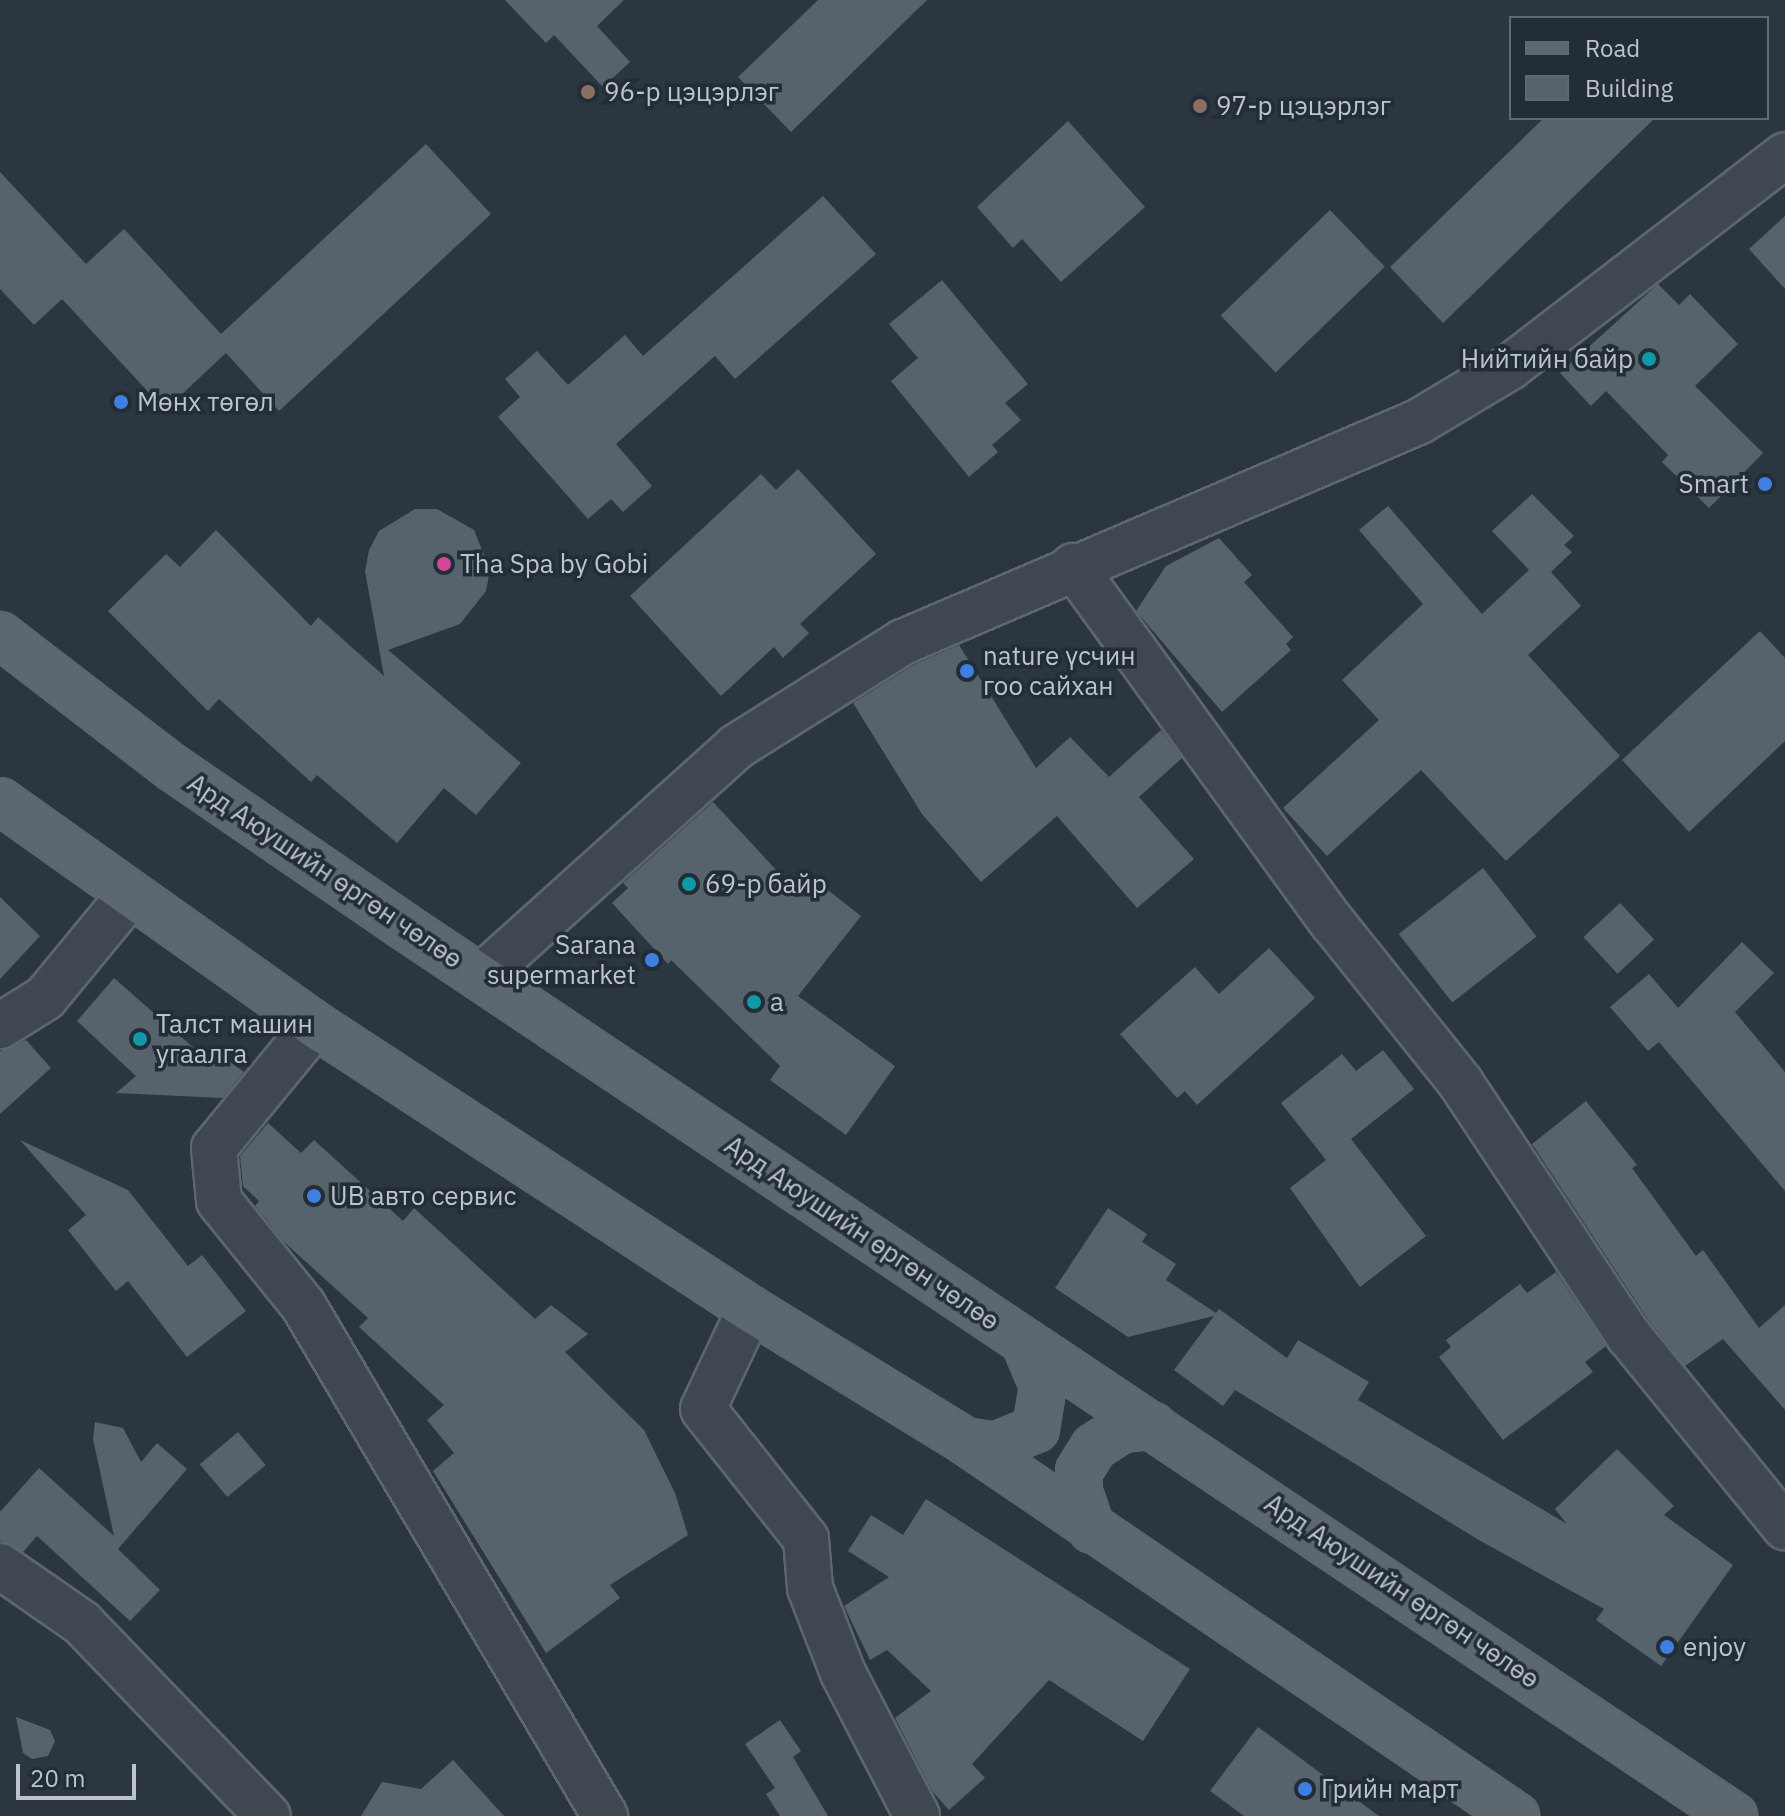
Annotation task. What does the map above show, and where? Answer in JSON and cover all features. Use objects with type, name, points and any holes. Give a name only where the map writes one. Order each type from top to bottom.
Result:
[{"type":"main road","name":"Ард Аюушийн өргөн чөлөө","points":[[0,635],[173,768],[1025,1343],[1734,1816]]},
{"type":"main road","points":[[0,801],[315,1025],[750,1309],[965,1441],[1516,1816]]},
{"type":"main road","points":[[965,1441],[995,1446],[1036,1429],[1043,1386],[1025,1343]]},
{"type":"main road","points":[[1092,1530],[1079,1492],[1079,1471],[1094,1447],[1122,1429],[1153,1426]]},
{"type":"street","points":[[482,976],[736,747],[903,642],[1073,566],[1418,422],[1510,367],[1785,155]]},
{"type":"street","points":[[1073,566],[1332,922],[1460,1082],[1629,1336],[1785,1527]]},
{"type":"street","points":[[0,1026],[45,998],[130,895]]},
{"type":"street","points":[[315,1025],[214,1148],[219,1201],[303,1305],[605,1816]]},
{"type":"street","points":[[750,1309],[703,1409],[806,1539],[810,1588],[843,1673],[917,1816]]},
{"type":"street","points":[[0,1566],[82,1623],[268,1816]]},
{"type":"building","points":[[505,0],[624,0],[597,26],[630,62],[603,87],[554,35],[546,43]]},
{"type":"building","points":[[818,0],[927,0],[791,132],[738,77]]},
{"type":"building","points":[[1542,120],[1653,120],[1443,323],[1390,267]]},
{"type":"building","points":[[1068,121],[1145,207],[1061,282],[1022,239],[1013,248],[977,207]]},
{"type":"building","points":[[426,144],[491,214],[279,411],[226,353],[165,410],[62,299],[34,325],[0,289],[0,172],[86,264],[124,229],[221,334]]},
{"type":"building","points":[[823,196],[876,254],[735,379],[715,356],[616,444],[652,486],[623,512],[611,499],[588,519],[498,417],[520,397],[505,379],[537,351],[568,385],[625,335],[643,356]]},
{"type":"building","points":[[1330,210],[1385,267],[1276,372],[1221,316]]},
{"type":"building","points":[[1785,216],[1785,289],[1749,249]]},
{"type":"building","points":[[942,280],[1028,384],[1005,403],[1021,420],[992,445],[998,452],[969,477],[891,381],[918,358],[889,324]]},
{"type":"building","name":"Нийтийн байр","points":[[1658,284],[1679,305],[1690,294],[1738,344],[1695,386],[1763,453],[1709,508],[1662,462],[1668,455],[1606,391],[1591,406],[1560,373]]},
{"type":"building","points":[[798,469],[876,554],[800,624],[809,633],[783,658],[774,647],[721,696],[630,596],[761,474],[776,490]]},
{"type":"building","points":[[1532,494],[1574,536],[1564,545],[1572,552],[1551,572],[1581,606],[1528,655],[1620,756],[1506,861],[1421,770],[1327,856],[1283,808],[1379,720],[1342,680],[1423,604],[1359,530],[1388,506],[1482,614],[1529,570],[1492,531]]},
{"type":"building","points":[[415,509],[437,509],[474,530],[490,570],[486,591],[460,624],[388,650],[521,763],[476,815],[444,788],[397,843],[317,775],[311,782],[219,699],[208,711],[108,611],[166,554],[180,567],[216,530],[311,626],[318,617],[384,676],[365,571],[369,550],[379,531]]},
{"type":"building","points":[[1219,538],[1252,575],[1244,582],[1293,637],[1286,644],[1291,650],[1222,712],[1136,611],[1166,566]]},
{"type":"building","points":[[1760,631],[1785,658],[1785,741],[1689,832],[1622,760]]},
{"type":"building","points":[[959,645],[1036,768],[1070,737],[1109,777],[1161,730],[1182,758],[1139,797],[1194,859],[1137,908],[1057,816],[981,882],[922,814],[853,703],[915,664]]},
{"type":"building","points":[[713,802],[794,889],[806,873],[861,916],[798,996],[895,1066],[846,1135],[770,1080],[780,1066],[671,960],[668,964],[612,903],[628,888],[623,883]]},
{"type":"building","points":[[1483,868],[1537,937],[1452,1002],[1399,934]]},
{"type":"building","points":[[0,897],[40,936],[0,979]]},
{"type":"building","points":[[1620,903],[1654,940],[1618,974],[1583,937]]},
{"type":"building","points":[[1742,942],[1774,973],[1735,1012],[1785,1072],[1785,1191],[1659,1042],[1648,1051],[1610,1007],[1649,974],[1678,1008]]},
{"type":"building","points":[[1269,948],[1315,998],[1197,1105],[1185,1091],[1177,1098],[1120,1034],[1195,967],[1219,994]]},
{"type":"building","name":"Талст машин угаалга","points":[[114,978],[212,1064],[223,1057],[244,1072],[223,1098],[116,1093],[136,1076],[77,1021]]},
{"type":"building","points":[[26,1040],[51,1068],[0,1114],[0,1051]]},
{"type":"building","points":[[1383,1050],[1414,1089],[1351,1139],[1426,1236],[1360,1287],[1290,1188],[1326,1160],[1281,1103],[1342,1054],[1356,1071]]},
{"type":"building","points":[[1586,1101],[1637,1165],[1632,1168],[1696,1256],[1703,1250],[1759,1328],[1785,1305],[1785,1410],[1723,1339],[1685,1366],[1649,1321],[1532,1144]]},
{"type":"building","points":[[268,1123],[301,1153],[314,1140],[403,1221],[414,1208],[535,1319],[551,1305],[588,1334],[565,1352],[644,1430],[675,1493],[688,1535],[610,1585],[620,1598],[546,1653],[433,1471],[454,1453],[427,1420],[444,1405],[359,1327],[368,1318],[284,1242],[255,1206],[259,1201],[243,1186],[240,1156]]},
{"type":"building","points":[[20,1140],[128,1190],[188,1266],[202,1255],[246,1311],[187,1357],[128,1281],[116,1291],[68,1230],[86,1215]]},
{"type":"building","points":[[1108,1208],[1147,1234],[1142,1242],[1176,1264],[1166,1280],[1216,1313],[1219,1309],[1287,1358],[1298,1340],[1369,1382],[1358,1400],[1567,1524],[1555,1509],[1617,1449],[1674,1506],[1664,1515],[1733,1565],[1661,1666],[1596,1620],[1604,1609],[1477,1539],[1235,1390],[1223,1406],[1174,1370],[1214,1316],[1128,1337],[1055,1288]]},
{"type":"building","points":[[1556,1272],[1606,1346],[1585,1362],[1593,1372],[1503,1440],[1439,1357],[1451,1347],[1446,1340],[1520,1284],[1527,1293]]},
{"type":"building","points":[[95,1422],[123,1428],[141,1462],[157,1443],[187,1469],[118,1549],[160,1590],[130,1621],[37,1536],[23,1552],[0,1541],[0,1512],[39,1468],[114,1536],[93,1439]]},
{"type":"building","points":[[238,1432],[266,1465],[227,1497],[200,1464]]},
{"type":"building","points":[[926,1499],[1190,1669],[1143,1741],[1049,1680],[972,1764],[985,1778],[949,1810],[932,1791],[895,1718],[931,1691],[887,1650],[870,1660],[844,1606],[889,1577],[848,1551],[871,1515],[903,1535]]},
{"type":"building","points":[[16,1717],[50,1730],[55,1741],[48,1756],[32,1759],[23,1753]]},
{"type":"building","points":[[780,1720],[801,1751],[793,1757],[828,1816],[780,1816],[766,1794],[775,1788],[745,1744]]},
{"type":"building","points":[[1258,1727],[1379,1816],[1244,1816],[1210,1791]]},
{"type":"building","points":[[453,1760],[504,1816],[361,1816],[382,1782],[421,1789]]},
{"type":"place","name":"96-р цэцэрлэг","points":[[588,92]]},
{"type":"place","name":"97-р цэцэрлэг","points":[[1200,106]]},
{"type":"place","name":"Нийтийн байр","points":[[1649,359]]},
{"type":"place","name":"Мөнх төгөл","points":[[121,402]]},
{"type":"place","name":"Smart","points":[[1765,484]]},
{"type":"place","name":"Tha Spa by Gobi","points":[[444,564]]},
{"type":"place","name":"nature үсчин гоо сайхан","points":[[967,671]]},
{"type":"place","name":"69-р байр","points":[[689,884]]},
{"type":"place","name":"Sarana supermarket","points":[[652,960]]},
{"type":"place","name":"а","points":[[754,1002]]},
{"type":"place","name":"Талст машин угаалга","points":[[140,1039]]},
{"type":"place","name":"UB авто сервис","points":[[314,1196]]},
{"type":"place","name":"enjoy","points":[[1667,1647]]},
{"type":"place","name":"Грийн март","points":[[1305,1789]]}]
